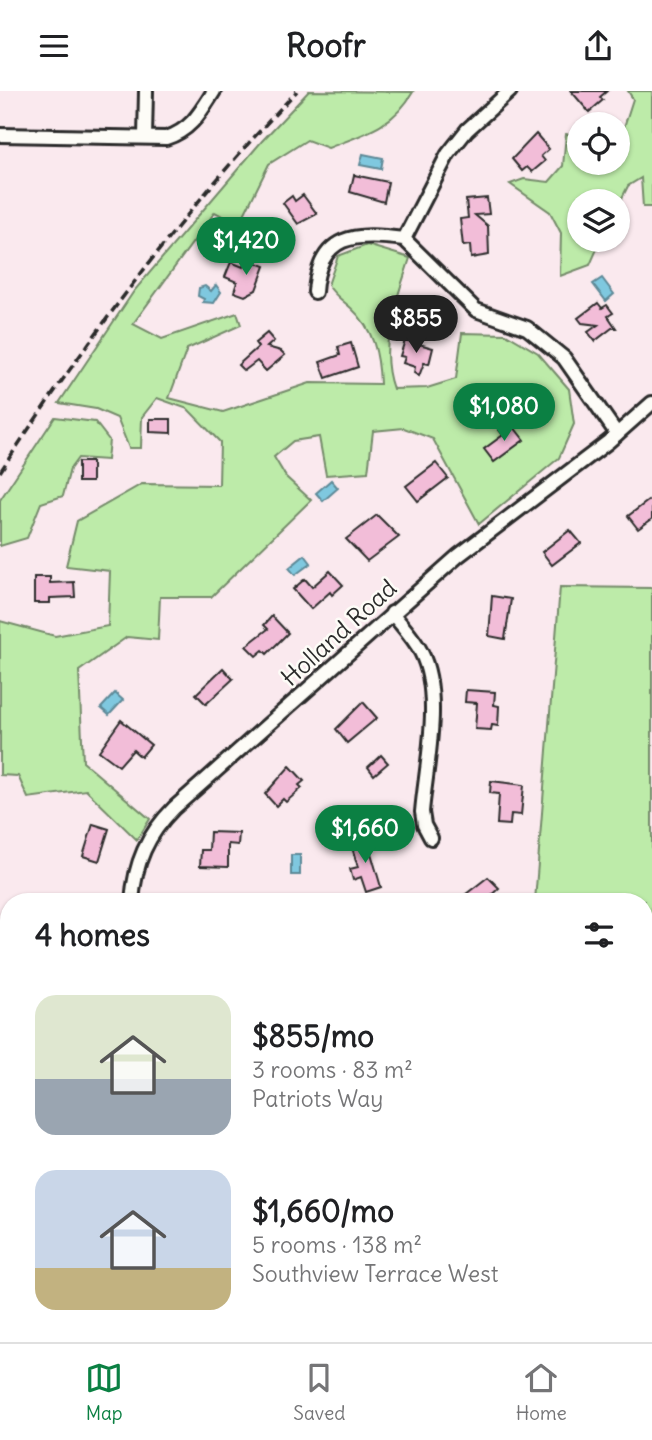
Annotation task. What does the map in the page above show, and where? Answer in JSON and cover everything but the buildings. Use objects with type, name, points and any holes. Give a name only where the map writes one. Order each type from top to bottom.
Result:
[{"type":"street","points":[[145,137],[146,91]]},
{"type":"street","points":[[0,135],[166,138],[186,129],[214,91]]},
{"type":"street","points":[[404,239],[448,154],[467,130],[510,91]]},
{"type":"street","points":[[315,292],[316,271],[321,258],[336,243],[358,236],[404,239],[476,310],[527,328],[564,358],[617,435]]},
{"type":"street","name":"Holland Road","points":[[134,893],[141,855],[160,822],[458,556],[617,435],[652,403]]},
{"type":"street","points":[[392,614],[417,645],[431,682],[432,704],[422,812],[424,825],[431,838]]},
{"type":"green space","points":[[309,91],[413,92],[396,114],[376,128],[328,148],[307,140],[269,164],[239,225],[215,212],[133,324],[162,339],[237,313],[241,325],[187,349],[169,398],[223,412],[310,383],[380,384],[374,343],[370,334],[359,316],[328,285],[338,256],[367,245],[410,258],[388,339],[387,356],[393,389],[427,388],[456,379],[462,333],[506,334],[538,353],[569,389],[574,424],[559,458],[479,524],[433,439],[404,428],[373,431],[368,472],[326,475],[319,437],[293,441],[274,457],[286,477],[311,500],[211,597],[160,597],[158,640],[127,637],[79,671],[83,762],[150,819],[137,840],[86,790],[28,798],[18,776],[0,775],[0,621],[55,636],[108,626],[110,571],[66,566],[77,521],[142,484],[219,485],[220,442],[188,409],[157,398],[142,417],[141,448],[129,448],[117,418],[96,409],[59,403],[134,291],[262,141]]},
{"type":"green space","points":[[628,91],[652,91],[652,207],[643,207],[641,178],[626,189],[567,189],[567,252],[596,252],[590,265],[560,276],[561,233],[550,212],[510,184],[524,179],[549,182],[563,166],[566,134],[567,175],[630,175],[629,112],[633,99]]},
{"type":"green space","points":[[55,417],[95,422],[109,440],[107,460],[78,458],[70,469],[63,496],[41,503],[27,538],[0,546],[0,500]]},
{"type":"green space","points":[[560,587],[652,588],[652,893],[536,893]]},
{"type":"water","points":[[363,154],[383,158],[381,169],[360,165]]},
{"type":"water","points":[[602,278],[614,294],[606,301],[593,284]]},
{"type":"water","points":[[216,285],[221,292],[214,303],[203,302],[204,299],[198,296],[199,288],[205,286],[211,291]]},
{"type":"water","points":[[331,480],[338,488],[323,501],[316,493]]},
{"type":"water","points":[[305,555],[311,563],[295,575],[289,568]]},
{"type":"water","points":[[115,693],[123,700],[109,715],[101,708]]},
{"type":"water","points":[[291,855],[300,855],[300,875],[291,875]]},
{"type":"railway","points":[[0,472],[68,372],[177,227],[297,91]]}]
